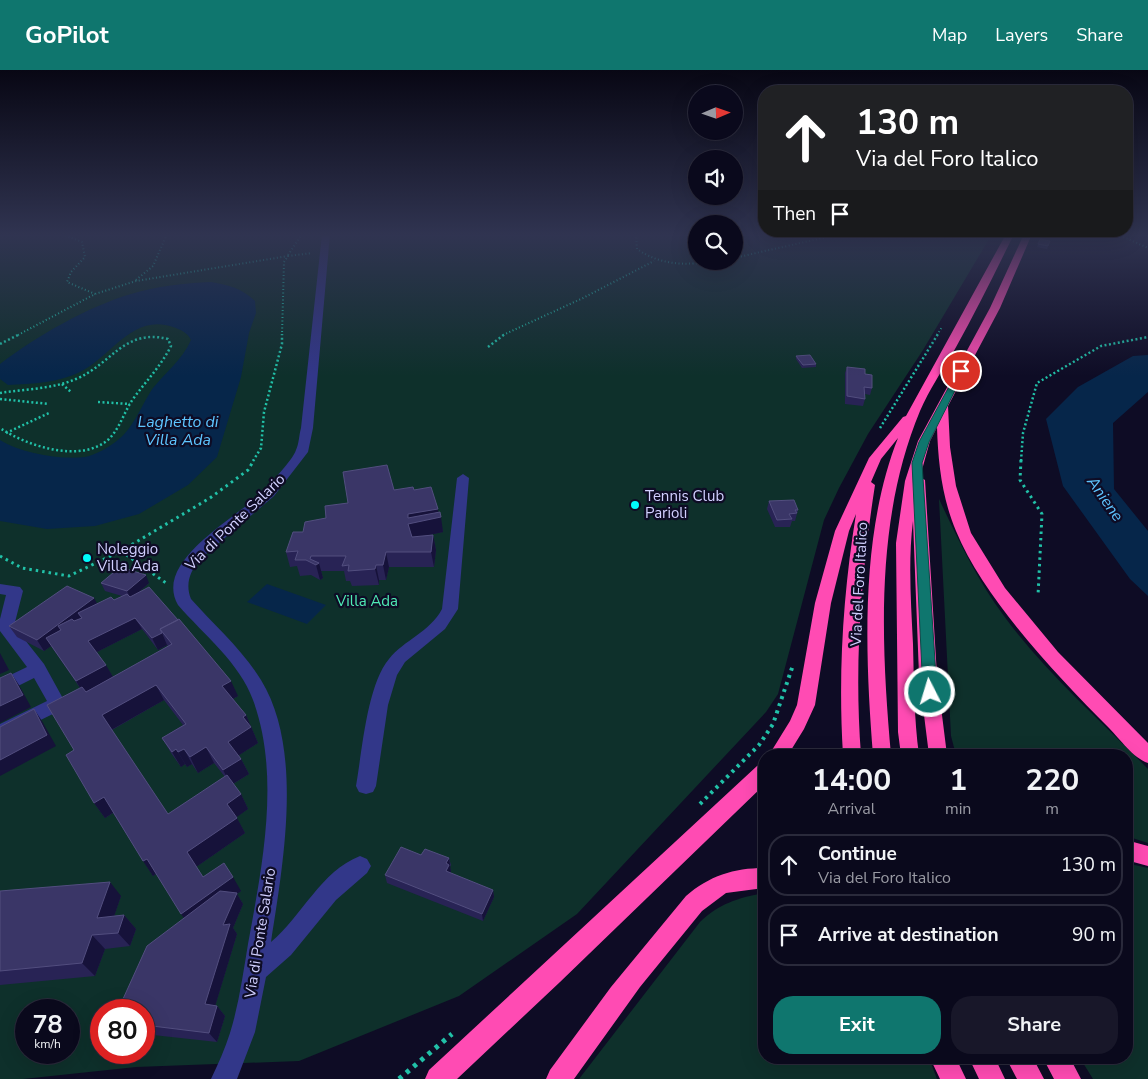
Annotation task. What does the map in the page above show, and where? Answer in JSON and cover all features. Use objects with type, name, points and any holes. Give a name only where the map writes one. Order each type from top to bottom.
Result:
[{"type":"highway","name":"Via del Foro Italico","points":[[882,749],[878,685],[880,552],[891,481],[914,411],[986,281]]},
{"type":"highway","points":[[910,749],[904,655],[903,543],[909,499],[924,442],[995,308],[1007,281]]},
{"type":"highway","points":[[943,403],[943,449],[948,482],[956,514],[978,559],[1044,649],[1072,680],[1148,755]]},
{"type":"highway","points":[[782,749],[798,724],[806,705],[832,565],[845,523],[882,448],[914,411]]},
{"type":"highway","points":[[917,463],[928,675],[937,749]]},
{"type":"highway","points":[[852,749],[849,718],[857,557],[870,469]]},
{"type":"highway","points":[[438,1079],[552,974],[758,778]]},
{"type":"highway","points":[[1133,852],[1148,856]]},
{"type":"highway","points":[[559,1079],[646,960],[691,906],[710,891],[725,883],[735,880],[758,878]]},
{"type":"highway","points":[[947,1064],[953,1079]]},
{"type":"highway","points":[[985,1064],[992,1079]]},
{"type":"highway","points":[[1023,1064],[1031,1079]]},
{"type":"highway","points":[[1059,1064],[1068,1079]]},
{"type":"street","name":"Via di Ponte Salario","points":[[224,1079],[241,1037],[269,889],[275,763],[271,729],[256,686],[188,606],[180,590],[180,577],[190,561],[269,492],[302,452],[308,418],[321,281]]},
{"type":"street","points":[[366,786],[388,674],[401,656],[447,617],[450,608],[463,478]]},
{"type":"street","points":[[0,589],[15,591],[6,627],[38,669],[57,704],[0,734]]},
{"type":"street","points":[[0,688],[38,669]]},
{"type":"street","points":[[255,971],[283,947],[328,893],[360,866]]},
{"type":"path","points":[[67,281],[95,294]]},
{"type":"path","points":[[0,344],[95,294],[136,281]]},
{"type":"path","points":[[0,556],[22,568],[69,576],[121,551],[210,498],[248,470],[261,448],[264,412],[282,344],[284,281]]},
{"type":"path","points":[[488,347],[504,334],[616,281]]},
{"type":"path","points":[[876,435],[945,323]]},
{"type":"path","points":[[0,393],[62,384],[88,374],[107,358],[141,336],[151,334],[168,339],[171,346],[166,357],[130,404],[114,432],[106,441],[95,446],[77,450],[37,447],[24,444],[0,428]]},
{"type":"path","points":[[1038,596],[1042,514],[1020,480],[1023,433],[1038,383],[1101,346],[1148,337]]},
{"type":"path","points":[[62,384],[71,392]]},
{"type":"path","points":[[0,399],[49,404]]},
{"type":"path","points":[[98,402],[130,404]]},
{"type":"path","points":[[6,433],[49,413]]},
{"type":"path","points":[[121,551],[158,578],[180,590]]},
{"type":"path","points":[[696,807],[760,745],[773,724],[793,663]]},
{"type":"path","points":[[399,1079],[458,1028]]},
{"type":"green space","name":"Villa Ada","points":[[0,281],[964,281],[923,350],[868,434],[824,520],[778,694],[766,712],[577,914],[459,996],[299,1061],[136,1067],[23,1079],[0,1079]]},
{"type":"green space","points":[[939,499],[977,574],[1004,616],[1055,676],[1128,749],[954,749],[951,736]]},
{"type":"green space","points":[[1133,754],[1148,769],[1148,843],[1133,838]]},
{"type":"green space","points":[[1133,865],[1148,868],[1148,1079],[1093,1079],[1084,1064],[1133,1064]]},
{"type":"green space","points":[[758,894],[758,1064],[931,1064],[937,1079],[579,1079],[700,922],[721,906]]},
{"type":"water","name":"Laghetto di Villa Ada","points":[[211,282],[229,286],[245,293],[255,301],[256,313],[249,333],[241,377],[217,457],[188,485],[139,514],[95,526],[47,529],[0,521],[0,440],[19,449],[53,456],[85,457],[103,450],[119,439],[129,428],[153,388],[178,360],[191,340],[186,333],[173,327],[159,324],[146,326],[134,331],[80,372],[62,379],[44,382],[8,385],[0,379],[0,364],[63,323],[97,306],[141,291],[181,284]]},
{"type":"water","name":"Aniene","points":[[1148,355],[1148,392],[1113,423],[1114,489],[1148,531],[1148,596],[1130,579],[1063,486],[1046,419],[1078,387],[1133,356]]},
{"type":"water","points":[[267,584],[326,605],[307,624],[247,602]]},
{"type":"building","points":[[810,355],[816,364],[803,365],[796,356]]},
{"type":"building","points":[[847,367],[865,369],[865,374],[872,375],[872,388],[864,387],[865,399],[847,396]]},
{"type":"building","points":[[387,465],[394,490],[413,487],[414,490],[431,487],[438,509],[408,514],[408,518],[440,512],[441,517],[408,524],[412,537],[433,535],[431,552],[386,552],[383,565],[376,565],[375,569],[348,571],[349,565],[342,566],[346,556],[311,556],[310,559],[319,563],[316,565],[306,560],[295,560],[298,551],[286,552],[293,532],[303,532],[305,522],[326,518],[325,506],[348,503],[343,472]]},
{"type":"building","points":[[794,500],[798,510],[795,510],[797,513],[789,514],[792,519],[777,520],[769,501]]},
{"type":"building","points":[[120,567],[146,575],[127,591],[101,583]]},
{"type":"building","points":[[67,586],[94,598],[37,640],[9,626]]},
{"type":"building","points":[[149,587],[178,620],[160,629],[162,633],[152,638],[135,618],[88,641],[106,665],[76,681],[46,638],[61,630],[58,626],[72,619],[74,621],[82,618],[78,613],[111,597],[114,600],[127,594],[130,597]]},
{"type":"building","points":[[179,619],[231,681],[222,686],[246,715],[243,717],[251,727],[228,742],[241,759],[223,770],[206,747],[190,757],[184,749],[178,752],[176,749],[172,752],[162,738],[186,724],[156,685],[102,715],[168,814],[227,775],[241,794],[227,804],[237,818],[187,852],[203,877],[224,863],[233,877],[181,914],[147,859],[143,861],[104,797],[94,803],[66,755],[74,750],[47,705],[82,687],[86,692],[172,644],[160,629]]},
{"type":"building","points":[[11,673],[23,695],[0,706],[0,678]]},
{"type":"building","points":[[34,709],[47,735],[0,760],[0,727]]},
{"type":"building","points":[[401,847],[421,855],[425,849],[449,858],[446,863],[449,865],[446,871],[493,890],[482,914],[385,875]]},
{"type":"building","points":[[110,882],[97,918],[124,915],[118,933],[92,935],[82,963],[0,971],[0,891]]},
{"type":"building","points":[[220,891],[237,893],[223,925],[230,924],[205,1004],[217,1006],[209,1033],[155,1026],[155,999],[123,999],[147,946]]},
{"type":"place","name":"Tennis Club Parioli","points":[[635,505]]},
{"type":"place","name":"Noleggio Villa Ada","points":[[87,558]]},
{"type":"route","points":[[930,692],[917,463],[924,442],[961,371]]}]
